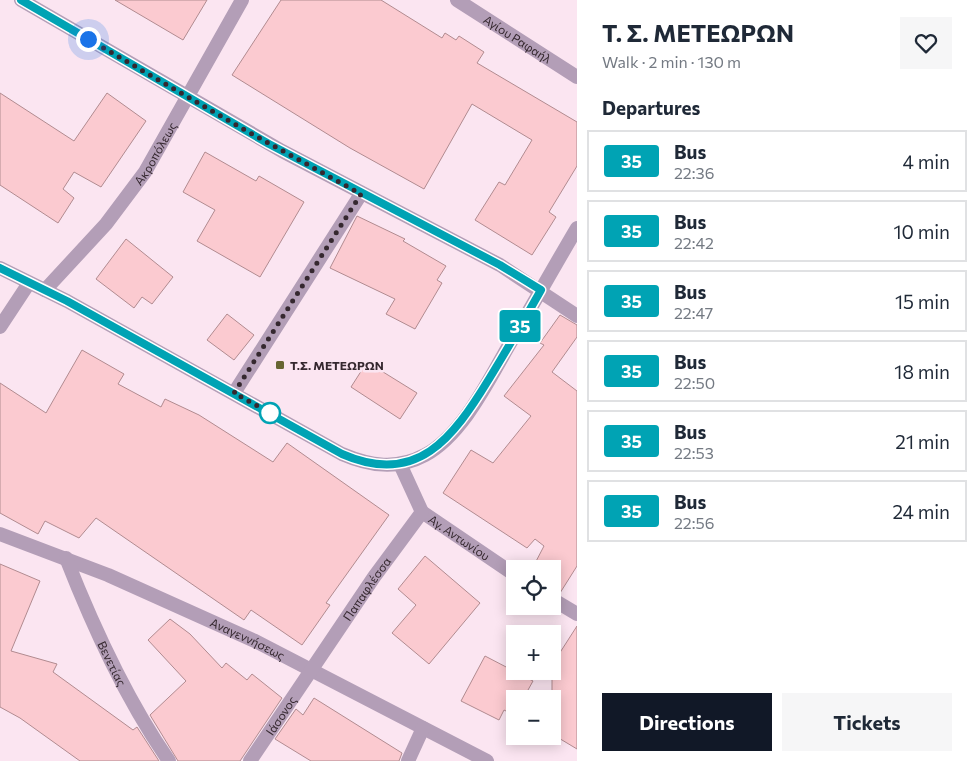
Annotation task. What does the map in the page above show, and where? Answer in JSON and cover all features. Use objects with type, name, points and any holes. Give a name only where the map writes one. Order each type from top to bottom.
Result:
[{"type":"street","points":[[21,0],[361,194],[500,265],[541,290],[577,316]]},
{"type":"street","name":"Ακροπόλεως","points":[[45,290],[84,249],[146,172],[242,0]]},
{"type":"street","name":"Αγίου Ραφαήλ","points":[[459,0],[577,77]]},
{"type":"street","points":[[234,393],[361,194]]},
{"type":"street","points":[[0,268],[45,290],[357,461],[384,466],[400,464],[426,454],[454,431],[473,404],[577,228]]},
{"type":"street","points":[[0,327],[30,283]]},
{"type":"street","name":"Αγ. Αντωνίου","points":[[400,464],[422,512],[506,569]]},
{"type":"street","name":"Παπαφλέσσα","points":[[311,669],[374,577],[422,512]]},
{"type":"street","name":"Αναγεννήσεως","points":[[0,534],[66,558],[161,598],[311,669],[487,761]]},
{"type":"street","name":"Βενετίας","points":[[66,558],[86,608],[121,681],[150,733],[169,761]]},
{"type":"street","points":[[561,604],[577,614]]},
{"type":"street","name":"Ιάσονος","points":[[250,761],[311,669]]},
{"type":"street","points":[[408,761],[423,728]]},
{"type":"building","points":[[115,0],[207,0],[183,40]]},
{"type":"building","points":[[281,0],[381,0],[442,38],[445,33],[456,40],[459,36],[484,52],[477,63],[577,122],[577,166],[549,212],[556,217],[532,255],[475,220],[499,182],[505,185],[532,140],[472,104],[424,189],[350,148],[232,75]]},
{"type":"building","points":[[0,93],[74,141],[107,93],[146,121],[101,187],[74,172],[63,189],[74,198],[58,223],[0,185]]},
{"type":"building","points":[[205,152],[256,181],[259,176],[304,202],[260,277],[197,241],[215,210],[183,192]]},
{"type":"building","points":[[357,216],[405,239],[403,241],[446,266],[437,280],[442,283],[415,329],[386,314],[395,299],[330,268]]},
{"type":"building","points":[[126,239],[173,277],[152,304],[142,297],[134,308],[96,279]]},
{"type":"building","points":[[227,314],[254,335],[234,360],[207,340]]},
{"type":"building","points":[[560,315],[577,325],[577,337],[552,372],[577,391],[577,566],[561,591],[561,560],[537,560],[544,546],[535,539],[527,548],[443,493],[471,450],[493,463],[531,416],[504,396],[544,345],[540,343]]},
{"type":"building","points":[[82,350],[124,374],[118,384],[161,407],[165,399],[199,415],[273,462],[287,443],[389,515],[326,603],[330,605],[302,645],[251,610],[244,620],[96,518],[79,538],[45,521],[38,534],[0,513],[0,383],[46,413]]},
{"type":"building","points":[[367,362],[417,393],[400,419],[351,387]]},
{"type":"building","points":[[425,556],[480,603],[429,664],[392,633],[416,605],[398,589]]},
{"type":"building","points":[[0,564],[40,581],[11,651],[57,664],[53,672],[133,730],[137,727],[159,761],[80,761],[20,718],[0,707]]},
{"type":"building","points":[[170,619],[190,634],[222,668],[226,663],[247,680],[252,674],[282,698],[240,761],[178,761],[150,715],[186,681],[148,640]]},
{"type":"building","points":[[577,626],[577,749],[561,739],[561,690],[552,690],[552,680],[561,680],[561,651]]},
{"type":"building","points":[[485,656],[506,667],[506,680],[533,681],[528,690],[506,690],[506,711],[504,710],[499,720],[461,701]]},
{"type":"building","points":[[314,698],[402,753],[399,761],[311,761],[275,739],[296,709],[303,715]]},
{"type":"bus line","name":"35","points":[[0,268],[67,301],[342,454],[357,461],[391,466],[414,460],[426,454],[436,448],[454,431],[499,362],[541,290],[500,265],[361,194],[243,129],[21,0]]},
{"type":"place","name":"Τ.Σ. ΜΕΤΕΩΡΩΝ","points":[[280,365]]},
{"type":"route","points":[[88,39],[243,129],[361,194],[234,393],[270,413]]}]
